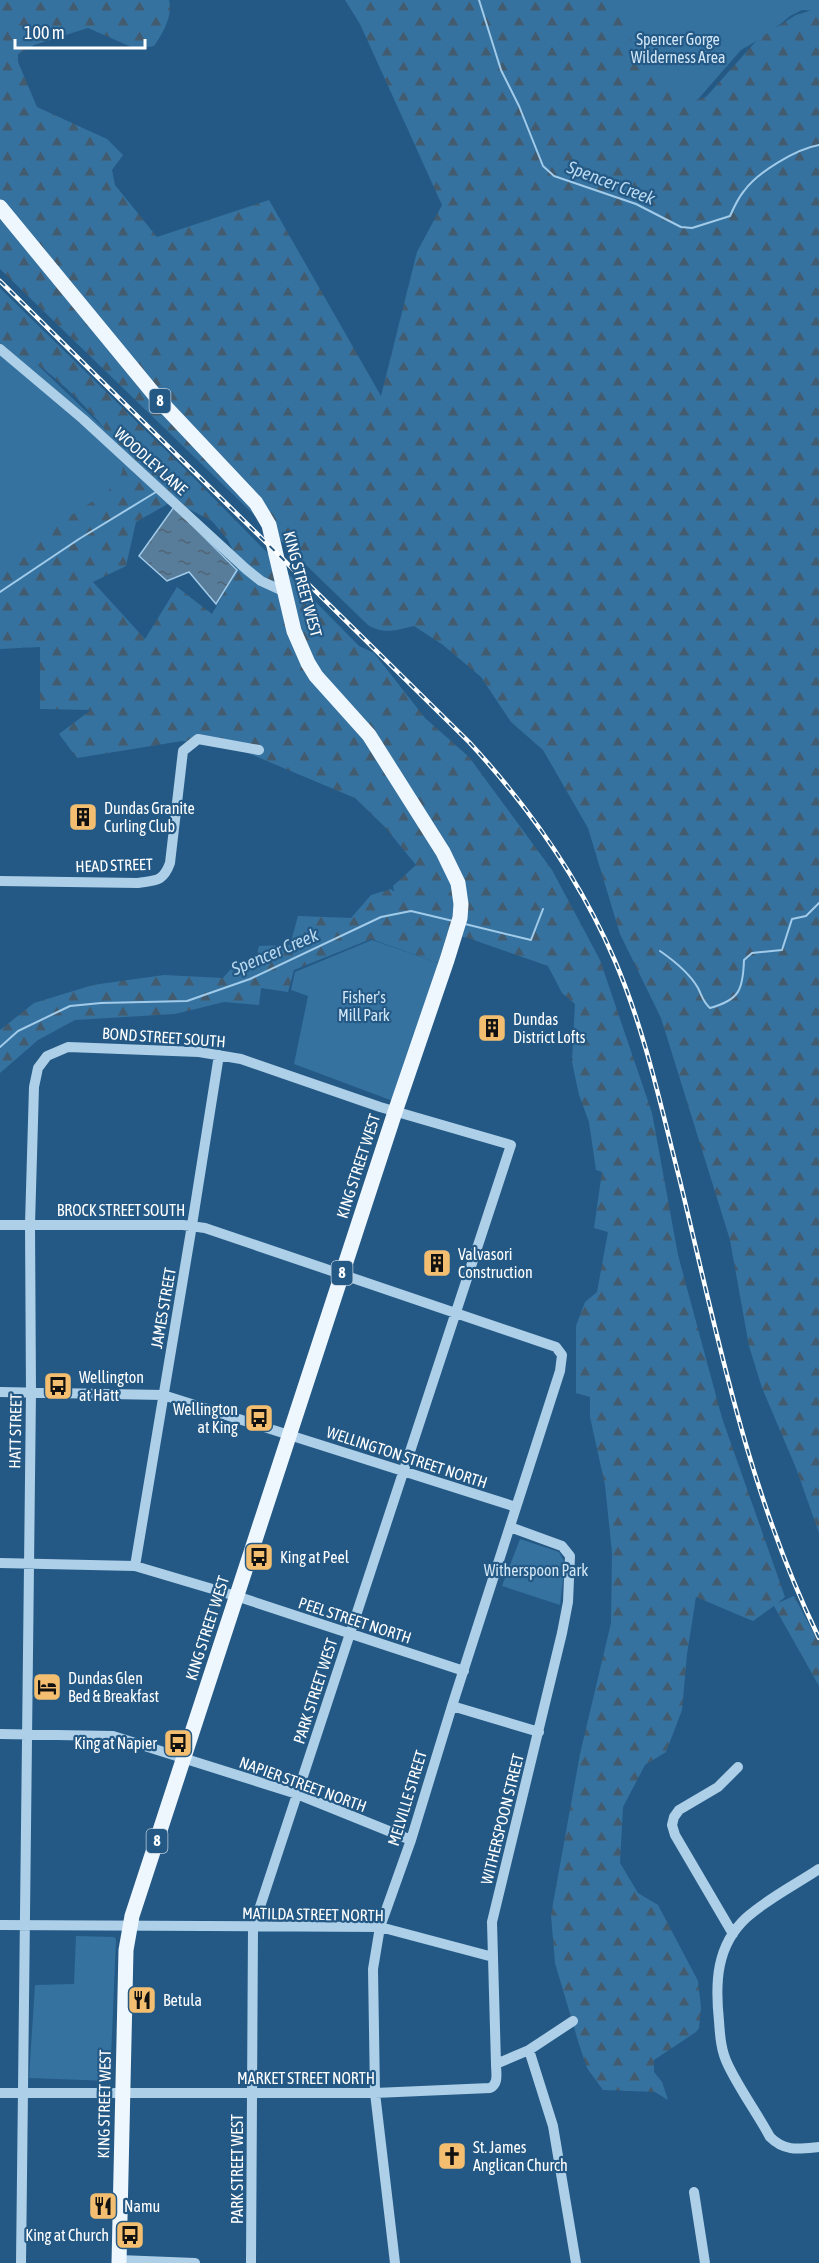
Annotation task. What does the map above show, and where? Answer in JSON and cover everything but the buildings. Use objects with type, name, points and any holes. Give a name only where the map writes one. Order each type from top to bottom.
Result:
[{"type":"main road","name":"KING STREET WEST","points":[[0,207],[158,399],[256,503],[269,525],[294,631],[308,663],[316,676],[369,735],[443,852],[458,883],[461,904],[460,918],[342,1272],[130,1926],[126,1950],[119,2261]]},
{"type":"street","name":"WOODLEY LANE","points":[[0,350],[83,419],[246,569],[261,581],[283,591]]},
{"type":"street","name":"HEAD STREET","points":[[0,881],[138,883],[159,880],[166,874],[170,863],[183,751],[198,739],[259,750]]},
{"type":"street","name":"BOND STREET SOUTH","points":[[38,1068],[47,1056],[68,1047],[199,1052],[219,1055],[276,1069],[395,1112],[511,1145]]},
{"type":"street","name":"JAMES STREET","points":[[135,1566],[219,1055]]},
{"type":"street","name":"HATT STREET","points":[[21,2263],[31,1392],[30,1224],[34,1087],[38,1068]]},
{"type":"street","name":"PARK STREET WEST","points":[[251,2263],[253,1928],[511,1145]]},
{"type":"street","name":"BROCK STREET SOUTH","points":[[0,1225],[192,1225],[456,1311],[556,1347],[562,1355]]},
{"type":"street","name":"MELVILLE STREET","points":[[395,2263],[375,2093],[373,1969],[380,1927],[411,1840],[560,1371],[562,1355]]},
{"type":"street","name":"WELLINGTON STREET NORTH","points":[[0,1392],[163,1395],[516,1507]]},
{"type":"street","name":"WITHERSPOON STREET","points":[[490,2088],[496,2082],[492,1922],[562,1633],[568,1602],[570,1556],[562,1546],[510,1527]]},
{"type":"street","name":"PEEL STREET NORTH","points":[[0,1563],[135,1566],[236,1596],[464,1671]]},
{"type":"street","points":[[452,1706],[539,1732]]},
{"type":"street","name":"NAPIER STREET NORTH","points":[[0,1734],[103,1734],[297,1794],[411,1840]]},
{"type":"street","points":[[733,1934],[675,1835],[672,1825],[679,1810],[718,1787],[738,1767]]},
{"type":"street","points":[[819,1869],[745,1919],[733,1934],[717,1971],[721,2044],[727,2064],[770,2137],[778,2145],[792,2150],[819,2147]]},
{"type":"street","name":"MATILDA STREET NORTH","points":[[0,1925],[380,1927],[493,1957]]},
{"type":"street","points":[[496,2064],[529,2050],[573,2021]]},
{"type":"street","points":[[529,2050],[553,2126],[576,2263]]},
{"type":"street","name":"MARKET STREET NORTH","points":[[0,2093],[375,2093],[490,2088]]},
{"type":"street","points":[[694,2192],[705,2263]]},
{"type":"street","points":[[119,2261],[195,2263]]},
{"type":"green space","points":[[0,0],[169,0],[170,12],[164,30],[154,46],[136,49],[88,28],[34,45],[18,54],[18,62],[37,107],[107,139],[123,155],[112,170],[115,185],[157,237],[269,200],[381,396],[417,252],[442,205],[360,24],[345,0],[615,0],[627,32],[644,62],[664,81],[697,100],[706,97],[758,39],[796,15],[819,8],[819,1533],[796,1468],[762,1388],[749,1346],[730,1240],[661,1018],[620,934],[588,828],[543,750],[511,722],[481,677],[443,645],[414,626],[385,631],[368,625],[0,269]]},
{"type":"green space","name":"Spencer Gorge Wilderness Area","points":[[598,0],[819,0],[819,11],[802,10],[790,16],[767,35],[741,50],[686,113],[666,108]]},
{"type":"green space","points":[[0,288],[186,470],[359,646],[374,653],[425,718],[469,757],[552,870],[600,960],[652,1113],[678,1255],[722,1418],[785,1597],[778,1603],[794,1596],[819,1643],[819,1686],[774,1606],[753,1621],[696,1597],[687,1654],[682,1710],[666,1752],[645,1765],[623,1807],[620,1863],[638,1893],[658,1905],[698,1981],[701,2008],[699,2028],[654,2060],[654,2072],[662,2082],[668,2100],[655,2092],[603,2090],[587,2068],[555,1963],[551,1915],[580,1754],[611,1623],[612,1553],[605,1485],[590,1417],[590,1397],[576,1393],[576,1326],[585,1302],[597,1292],[608,1232],[594,1228],[602,1172],[596,1170],[589,1122],[579,1095],[572,1062],[575,1004],[562,993],[548,966],[468,938],[447,934],[438,963],[371,939],[294,970],[288,992],[261,988],[259,1005],[224,1002],[175,1014],[75,1020],[38,1040],[0,1073],[0,1030],[34,1003],[93,985],[164,975],[223,978],[237,962],[256,958],[259,946],[290,945],[298,916],[351,918],[371,895],[391,889],[394,892],[393,886],[416,865],[384,826],[355,798],[243,751],[182,741],[77,758],[59,734],[91,710],[40,709],[40,647],[0,649],[0,561],[107,492],[116,483],[123,469],[121,454],[103,426],[48,372],[34,362],[0,349]],"holes":[[[173,501],[212,521],[228,540],[235,555],[237,570],[212,614],[177,587],[145,639],[93,582],[126,566],[136,522]]]},
{"type":"green space","points":[[0,329],[158,480],[0,577]]},
{"type":"green space","name":"Fisher's Mill Park","points":[[372,940],[438,963],[393,1101],[294,1064],[308,996],[291,990],[295,972]]},
{"type":"green space","name":"Witherspoon Park","points":[[520,1539],[559,1552],[565,1563],[560,1605],[502,1586]]},
{"type":"green space","points":[[76,1936],[114,1937],[116,1939],[110,2081],[29,2078],[35,1985],[74,1984]]},
{"type":"water","points":[[174,507],[237,570],[216,604],[189,572],[167,581],[139,556]]},
{"type":"waterway","name":"Spencer Creek","points":[[479,0],[501,70],[519,106],[543,166],[554,176],[636,204],[681,227],[692,228],[730,216],[742,194],[758,176],[789,156],[819,145]]},
{"type":"waterway","points":[[0,592],[79,539],[156,492]]},
{"type":"waterway","name":"Spencer Creek","points":[[660,951],[691,978],[710,1008],[720,1005],[738,992],[741,986],[744,960],[752,953],[782,950],[792,919],[806,916],[819,903]]},
{"type":"waterway","name":"Spencer Creek","points":[[465,924],[531,940],[543,909]]},
{"type":"waterway","name":"Spencer Creek","points":[[0,1047],[18,1031],[70,1006],[187,1001],[250,979],[381,917],[411,911],[453,921]]},
{"type":"railway","points":[[0,281],[469,742],[532,818],[586,901],[615,961],[644,1042],[737,1414],[773,1527],[794,1583],[819,1638]]},
{"type":"place","name":"Dundas Granite Curling Club","points":[[83,817]]},
{"type":"place","name":"Dundas District Lofts","points":[[492,1028]]},
{"type":"place","name":"Valvasori Construction","points":[[437,1263]]},
{"type":"place","name":"Wellington at Hatt","points":[[58,1386]]},
{"type":"place","name":"Wellington at King","points":[[259,1418]]},
{"type":"place","name":"King at Peel","points":[[259,1557]]},
{"type":"place","name":"Dundas Glen Bed & Breakfast","points":[[47,1687]]},
{"type":"place","name":"King at Napier","points":[[178,1743]]},
{"type":"place","name":"Betula","points":[[142,2000]]},
{"type":"place","name":"St. James Anglican Church","points":[[452,2156]]},
{"type":"place","name":"Namu","points":[[103,2206]]},
{"type":"place","name":"King at Church","points":[[130,2235]]}]
